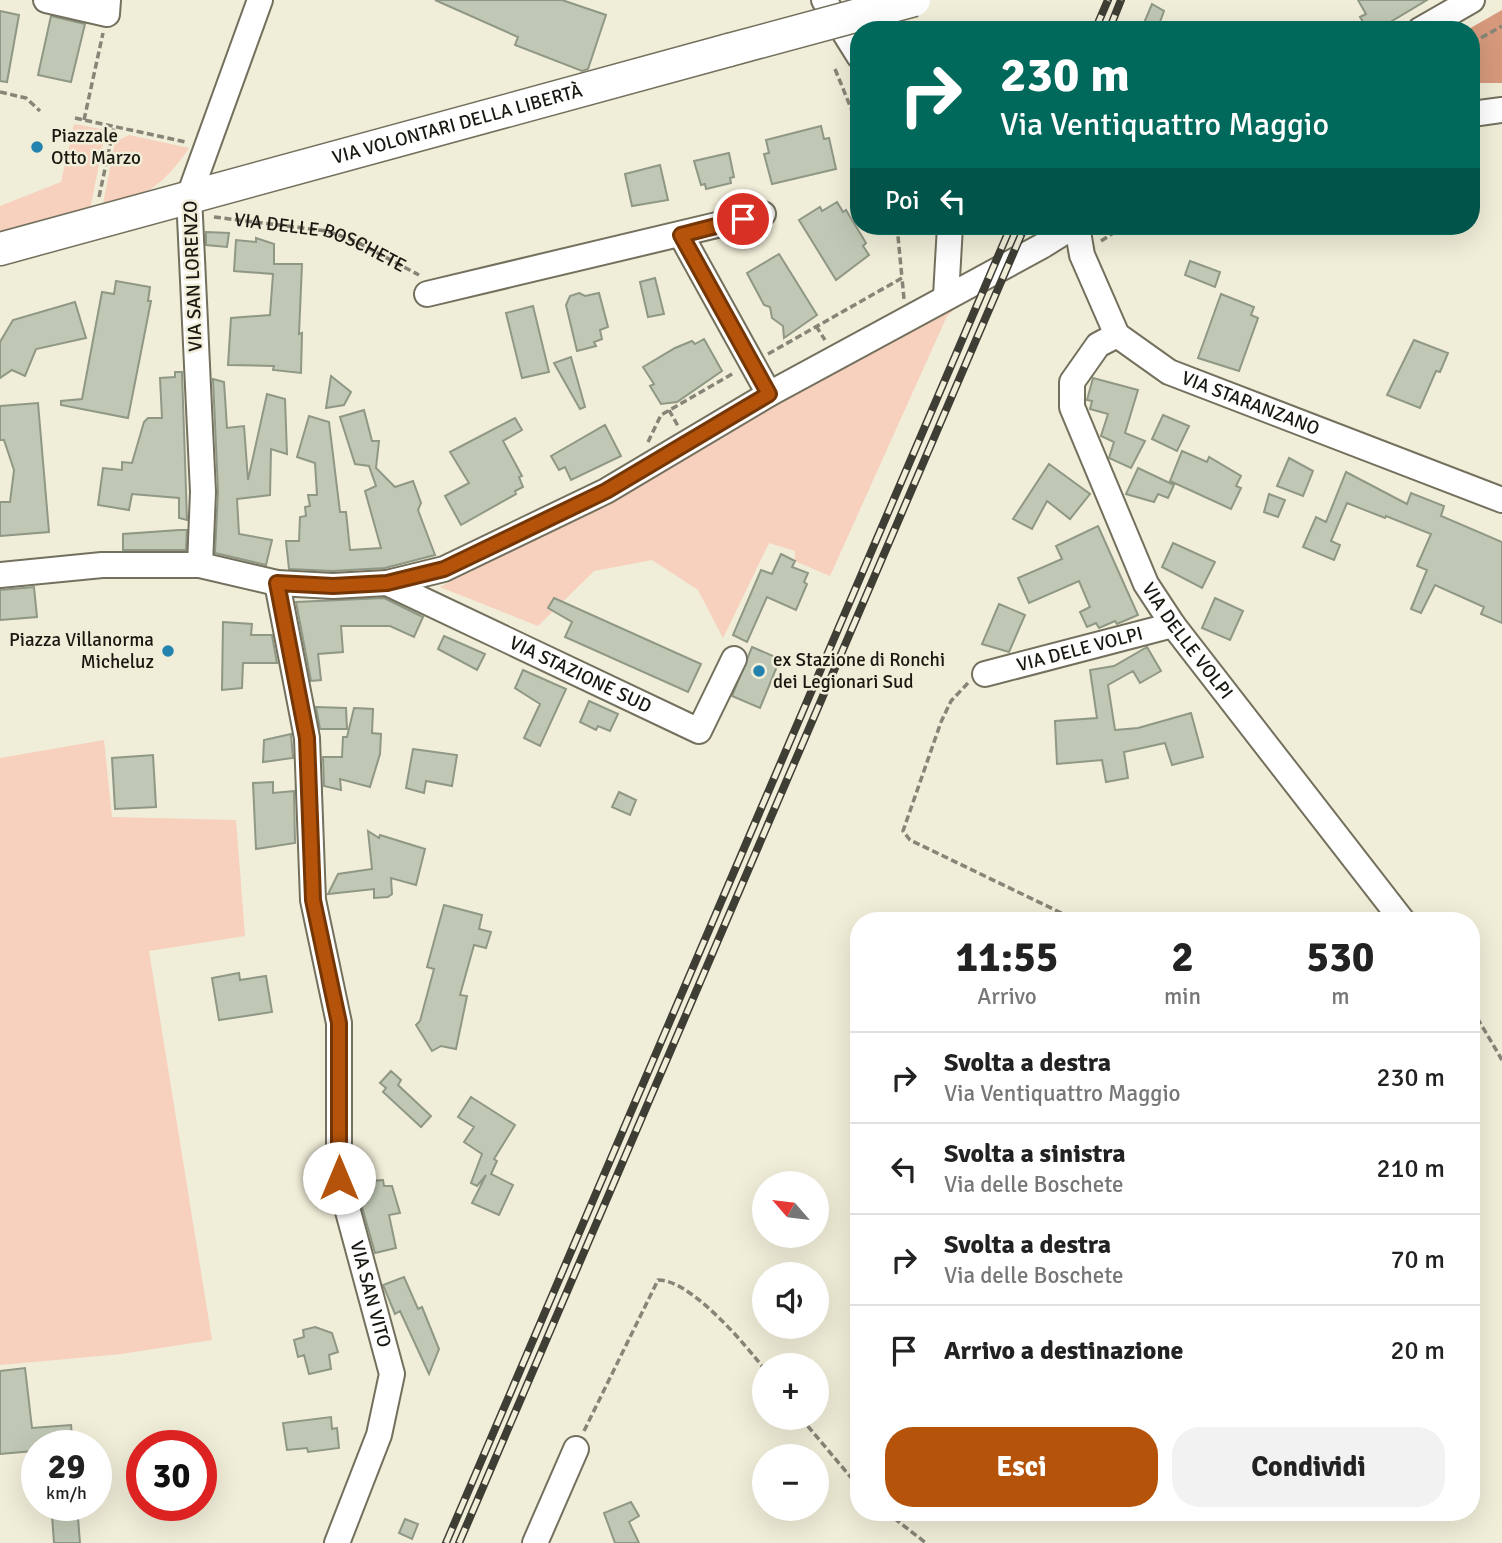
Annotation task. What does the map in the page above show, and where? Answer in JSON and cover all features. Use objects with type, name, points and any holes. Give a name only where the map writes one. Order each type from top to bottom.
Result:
[{"type":"main road","name":"VIA VOLONTARI DELLA LIBERTÀ","points":[[0,249],[94,222],[189,206],[729,50],[914,0]]},
{"type":"street","points":[[46,0],[107,7]]},
{"type":"street","name":"VIA SAN LORENZO","points":[[201,565],[203,492],[189,206],[206,147],[260,0]]},
{"type":"street","points":[[824,0],[850,42]]},
{"type":"street","points":[[1449,21],[1472,0]]},
{"type":"street","points":[[1480,113],[1502,110]]},
{"type":"street","points":[[437,292],[763,214]]},
{"type":"street","points":[[681,235],[769,394]]},
{"type":"street","points":[[946,296],[949,235]]},
{"type":"street","points":[[0,575],[102,565],[201,565],[277,583],[333,586],[387,583],[444,569],[606,491],[769,394],[1060,235]]},
{"type":"street","points":[[1077,235],[1082,255],[1117,335]]},
{"type":"street","name":"VIA STARANZANO","points":[[1117,335],[1170,372],[1502,499]]},
{"type":"street","name":"VIA DELLE VOLPI","points":[[1117,335],[1098,345],[1072,382],[1072,407],[1146,584],[1173,625],[1396,912]]},
{"type":"street","name":"VIA SAN VITO","points":[[277,583],[307,738],[313,900],[339,1023],[339,1178],[392,1374],[379,1435],[337,1543]]},
{"type":"street","name":"VIA STAZIONE SUD","points":[[387,583],[699,731],[734,659]]},
{"type":"street","name":"VIA DELE VOLPI","points":[[985,674],[1173,625]]},
{"type":"street","points":[[535,1543],[576,1449]]},
{"type":"path","points":[[84,120],[107,7]]},
{"type":"path","points":[[1480,38],[1502,26]]},
{"type":"path","points":[[835,69],[850,106]]},
{"type":"path","points":[[0,92],[26,98],[40,111]]},
{"type":"path","points":[[75,118],[206,147]]},
{"type":"path","points":[[94,222],[114,127]]},
{"type":"path","name":"VIA DELLE BOSCHETE","points":[[189,206],[327,232],[355,241],[437,292]]},
{"type":"path","points":[[898,235],[905,318]]},
{"type":"path","points":[[1082,255],[1111,235]]},
{"type":"path","points":[[646,445],[656,420],[669,410],[902,278]]},
{"type":"path","points":[[816,326],[826,342]]},
{"type":"path","points":[[669,410],[678,426]]},
{"type":"path","points":[[985,674],[968,682],[951,701],[905,816],[903,831],[910,840],[1059,912]]},
{"type":"path","points":[[1480,1023],[1502,1060]]},
{"type":"path","points":[[576,1449],[658,1280],[669,1279],[714,1313],[752,1353]]},
{"type":"path","points":[[811,1430],[850,1476]]},
{"type":"path","points":[[898,1521],[926,1543]]},
{"type":"shaded area","points":[[1502,10],[1502,83],[1480,83],[1480,23]]},
{"type":"shaded area","points":[[74,124],[106,130],[89,214],[0,236],[0,206],[61,182]]},
{"type":"shaded area","points":[[129,135],[189,148],[162,181],[141,195],[102,209],[115,142]]},
{"type":"shaded area","points":[[965,299],[947,316],[830,576],[795,561],[795,551],[769,543],[723,638],[698,590],[652,560],[594,571],[538,626],[440,587],[684,457]]},
{"type":"shaded area","points":[[104,740],[112,817],[236,820],[245,936],[149,951],[212,1340],[121,1354],[0,1365],[0,758]]},
{"type":"building","points":[[435,0],[562,0],[606,15],[588,69],[582,71],[515,45],[518,37]]},
{"type":"building","points":[[1358,0],[1427,0],[1392,21],[1362,21],[1360,17],[1366,14]]},
{"type":"building","points":[[1152,4],[1164,11],[1160,21],[1145,21]]},
{"type":"building","points":[[0,11],[19,15],[7,82],[0,81]]},
{"type":"building","points":[[51,16],[85,24],[71,82],[38,75]]},
{"type":"building","points":[[821,126],[824,139],[829,138],[836,169],[772,184],[764,154],[769,153],[766,140]]},
{"type":"building","points":[[729,153],[734,177],[730,178],[731,183],[706,189],[705,184],[701,185],[694,161]]},
{"type":"building","points":[[660,165],[668,200],[632,206],[625,174]]},
{"type":"building","points":[[837,202],[843,212],[846,210],[850,217],[850,235],[861,235],[866,243],[863,246],[869,255],[836,280],[799,220],[820,207],[822,211]]},
{"type":"building","points":[[206,232],[229,233],[227,247],[206,245]]},
{"type":"building","points":[[256,238],[274,244],[274,264],[302,264],[299,334],[302,333],[301,373],[273,370],[274,366],[228,365],[231,318],[270,315],[273,274],[234,271],[236,240],[256,242]]},
{"type":"building","points":[[779,254],[817,315],[784,338],[783,326],[772,318],[770,307],[764,305],[747,273]]},
{"type":"building","points":[[1190,261],[1220,272],[1215,287],[1185,275]]},
{"type":"building","points":[[655,278],[664,314],[648,317],[640,282]]},
{"type":"building","points":[[116,281],[150,287],[148,301],[151,301],[128,418],[61,405],[61,401],[82,399],[102,292],[114,294]]},
{"type":"building","points":[[579,293],[585,296],[599,293],[608,327],[600,330],[602,339],[594,342],[596,346],[577,351],[566,305],[570,296]]},
{"type":"building","points":[[1221,294],[1254,307],[1251,315],[1258,318],[1239,371],[1198,358]]},
{"type":"building","points":[[75,302],[86,338],[36,349],[25,376],[12,370],[0,378],[0,342],[13,320]]},
{"type":"building","points":[[533,306],[549,372],[522,378],[506,313]]},
{"type":"building","points":[[704,339],[722,371],[677,402],[661,404],[650,386],[654,384],[643,367],[675,348],[692,341],[695,344]]},
{"type":"building","points":[[1414,340],[1448,353],[1440,372],[1436,371],[1420,408],[1387,395]]},
{"type":"building","points":[[571,357],[585,407],[580,409],[554,363]]},
{"type":"building","points":[[175,372],[182,372],[187,520],[179,518],[179,498],[132,494],[129,510],[98,505],[103,468],[122,470],[122,462],[132,463],[144,422],[148,418],[162,418],[160,378],[175,377]]},
{"type":"building","points":[[331,376],[351,392],[344,405],[326,408]]},
{"type":"building","points":[[1093,378],[1138,390],[1125,433],[1145,441],[1131,468],[1109,458],[1114,442],[1101,436],[1108,414],[1090,409],[1092,401],[1087,400]]},
{"type":"building","points":[[213,379],[224,382],[227,428],[244,426],[248,480],[267,394],[285,399],[287,454],[271,449],[270,495],[237,499],[239,534],[272,540],[266,565],[215,553],[218,491]]},
{"type":"building","points":[[38,403],[49,532],[0,536],[0,502],[10,502],[14,470],[4,440],[0,440],[0,406]]},
{"type":"building","points":[[364,410],[372,441],[379,441],[376,468],[395,487],[413,481],[421,503],[418,510],[435,555],[385,568],[333,571],[289,569],[286,541],[299,541],[300,517],[306,516],[305,507],[310,506],[308,495],[317,495],[315,463],[297,457],[309,416],[329,422],[340,512],[346,512],[350,550],[381,548],[365,491],[376,486],[369,466],[355,464],[340,417]]},
{"type":"building","points":[[1163,415],[1189,426],[1177,451],[1152,439]]},
{"type":"building","points":[[515,418],[522,430],[503,441],[522,476],[519,477],[523,487],[515,491],[516,494],[461,525],[445,496],[469,483],[450,452]]},
{"type":"building","points":[[605,425],[621,456],[571,480],[565,467],[559,470],[551,456]]},
{"type":"building","points":[[1182,451],[1207,462],[1209,457],[1241,476],[1236,486],[1241,488],[1231,509],[1170,481]]},
{"type":"building","points":[[1289,458],[1313,471],[1303,496],[1277,486]]},
{"type":"building","points":[[1049,464],[1090,494],[1070,519],[1047,501],[1032,529],[1013,519]]},
{"type":"building","points":[[1138,468],[1174,485],[1168,498],[1158,494],[1154,502],[1126,494]]},
{"type":"building","points":[[1346,472],[1407,504],[1411,493],[1444,506],[1441,516],[1502,542],[1502,623],[1481,614],[1484,607],[1435,585],[1421,613],[1411,609],[1427,570],[1417,566],[1431,534],[1386,516],[1385,518],[1347,503],[1331,541],[1340,545],[1334,560],[1303,547],[1316,517],[1326,522]]},
{"type":"building","points":[[1269,494],[1285,500],[1278,517],[1264,512]]},
{"type":"building","points":[[1098,526],[1138,615],[1117,624],[1115,621],[1099,628],[1096,623],[1087,627],[1080,612],[1090,607],[1079,581],[1029,603],[1018,578],[1062,559],[1056,546]]},
{"type":"building","points":[[187,530],[186,550],[123,550],[123,534]]},
{"type":"building","points":[[1173,543],[1215,562],[1202,588],[1162,567]]},
{"type":"building","points":[[781,554],[795,561],[792,567],[808,573],[804,582],[807,584],[796,610],[767,597],[747,642],[733,635],[761,570],[772,574]]},
{"type":"building","points":[[34,587],[37,617],[0,620],[0,590]]},
{"type":"building","points":[[384,598],[423,617],[414,637],[390,626],[341,626],[343,652],[318,654],[321,680],[311,681],[296,602]]},
{"type":"building","points":[[554,598],[701,664],[688,692],[565,637],[572,622],[548,608]]},
{"type":"building","points":[[1215,598],[1243,611],[1230,640],[1202,628]]},
{"type":"building","points":[[999,604],[1025,615],[1009,652],[982,644]]},
{"type":"building","points":[[223,622],[252,624],[251,635],[272,635],[277,663],[243,663],[242,688],[222,690]]},
{"type":"building","points":[[444,636],[485,654],[477,670],[438,649]]},
{"type":"building","name":"ex Stazione di Ronchi dei Legionari Sud","points":[[752,647],[780,659],[760,708],[732,696]]},
{"type":"building","points":[[1147,647],[1161,671],[1140,683],[1133,671],[1108,685],[1115,730],[1138,728],[1191,713],[1203,757],[1172,765],[1165,743],[1124,752],[1128,778],[1106,782],[1102,760],[1057,764],[1055,721],[1097,718],[1090,670],[1114,666]]},
{"type":"building","points":[[523,670],[566,689],[540,746],[524,738],[540,704],[515,688]]},
{"type":"building","points":[[589,701],[618,714],[610,731],[598,726],[596,730],[580,722]]},
{"type":"building","points":[[316,707],[346,708],[347,729],[320,729]]},
{"type":"building","points":[[354,708],[373,709],[372,733],[381,734],[380,754],[370,787],[340,779],[341,790],[324,786],[323,757],[342,757],[343,737],[347,737]]},
{"type":"building","points":[[291,734],[293,758],[263,762],[264,740]]},
{"type":"building","points":[[413,749],[457,755],[452,786],[426,781],[424,793],[406,788]]},
{"type":"building","points":[[153,755],[156,807],[115,809],[112,758]]},
{"type":"building","points":[[273,782],[273,793],[294,791],[295,843],[256,849],[253,783]]},
{"type":"building","points":[[619,792],[636,800],[630,815],[612,807]]},
{"type":"building","points":[[368,831],[379,838],[380,835],[425,849],[416,885],[391,878],[392,894],[388,897],[374,898],[374,889],[328,894],[338,874],[372,869]]},
{"type":"building","points":[[444,905],[482,915],[479,929],[491,932],[486,948],[474,945],[460,995],[467,996],[456,1049],[441,1046],[432,1051],[416,1025],[420,1021],[434,969],[427,967]]},
{"type":"building","points":[[239,973],[240,980],[266,976],[272,1012],[219,1020],[212,978]]},
{"type":"building","points":[[391,1071],[401,1080],[398,1085],[431,1116],[421,1127],[383,1092],[386,1088],[380,1083]]},
{"type":"building","points":[[471,1097],[515,1125],[494,1159],[497,1161],[491,1174],[513,1185],[499,1215],[472,1203],[486,1175],[477,1186],[471,1183],[482,1154],[464,1142],[474,1127],[458,1117]]},
{"type":"building","points":[[383,1180],[384,1186],[392,1186],[400,1213],[389,1215],[396,1248],[375,1253],[355,1182]]},
{"type":"building","points":[[404,1277],[418,1309],[422,1307],[439,1349],[429,1374],[400,1311],[395,1314],[383,1285]]},
{"type":"building","points":[[315,1327],[332,1333],[338,1352],[329,1355],[331,1369],[309,1374],[304,1355],[298,1357],[294,1340],[304,1337],[303,1330]]},
{"type":"building","points":[[25,1368],[32,1428],[71,1425],[71,1430],[21,1430],[21,1452],[0,1454],[0,1371]]},
{"type":"building","points":[[331,1417],[332,1429],[337,1428],[339,1448],[308,1452],[307,1448],[287,1450],[283,1423]]},
{"type":"building","points":[[631,1502],[639,1516],[629,1522],[639,1543],[615,1543],[604,1513]]},
{"type":"building","points":[[405,1519],[418,1524],[412,1539],[399,1533]]},
{"type":"building","points":[[52,1521],[78,1521],[80,1543],[54,1543]]},
{"type":"railway","points":[[1099,21],[1108,0]]},
{"type":"railway","points":[[1113,21],[1121,0]]},
{"type":"railway","points":[[446,1543],[1007,235]]},
{"type":"railway","points":[[459,1543],[1021,235]]},
{"type":"place","name":"Piazzale Otto Marzo","points":[[37,147]]},
{"type":"place","name":"Piazza Villanorma Micheluz","points":[[168,651]]},
{"type":"place","name":"ex Stazione di Ronchi dei Legionari Sud","points":[[759,671]]},
{"type":"route","points":[[339,1178],[339,1023],[313,900],[307,738],[277,583],[333,586],[387,583],[444,569],[606,491],[769,394],[681,235],[743,219]]}]
